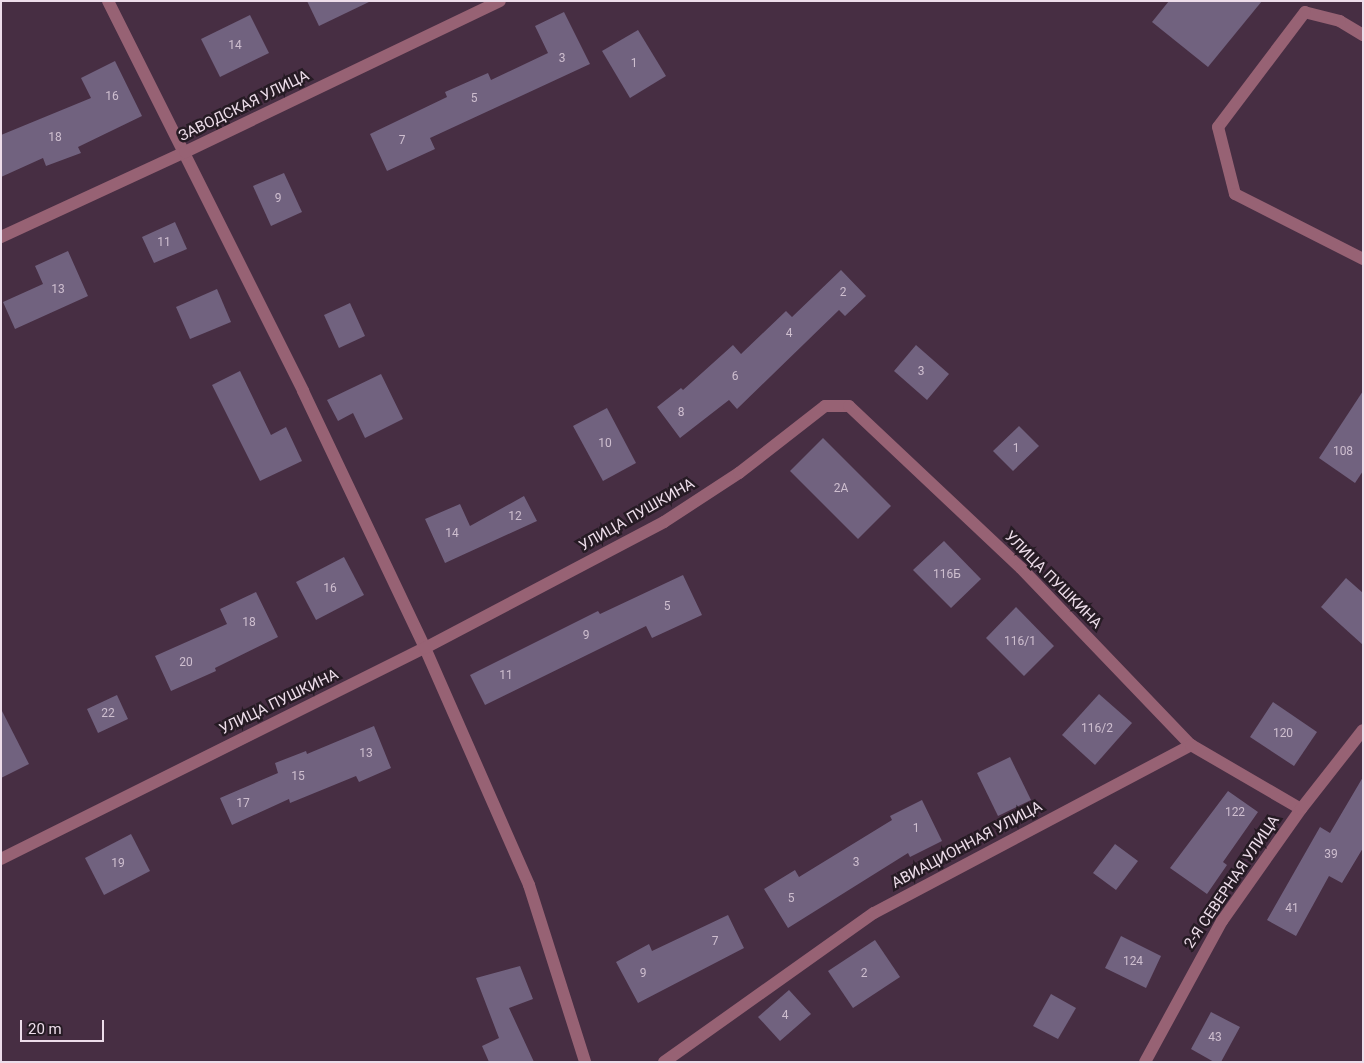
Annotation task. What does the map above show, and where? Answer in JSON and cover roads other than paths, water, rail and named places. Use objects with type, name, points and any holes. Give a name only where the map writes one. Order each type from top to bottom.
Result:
[{"type":"street","points":[[108,1],[186,152],[425,648],[529,885],[585,1062]]},
{"type":"street","name":"ЗАВОДСКАЯ УЛИЦА","points":[[1,237],[186,152],[500,1]]},
{"type":"street","points":[[1362,254],[1235,194],[1218,127],[1306,12],[1340,21],[1363,35]]},
{"type":"street","name":"УЛИЦА ПУШКИНА","points":[[1,859],[425,648],[664,522],[740,473],[825,406],[849,406],[1021,568],[1191,745]]},
{"type":"street","name":"2-Я СЕВЕРНАЯ УЛИЦА","points":[[1145,1062],[1160,1028],[1222,921],[1301,809],[1363,730]]},
{"type":"street","points":[[1191,745],[1301,809]]},
{"type":"street","name":"АВИАЦИОННАЯ УЛИЦА","points":[[664,1062],[874,913],[1191,745]]}]
